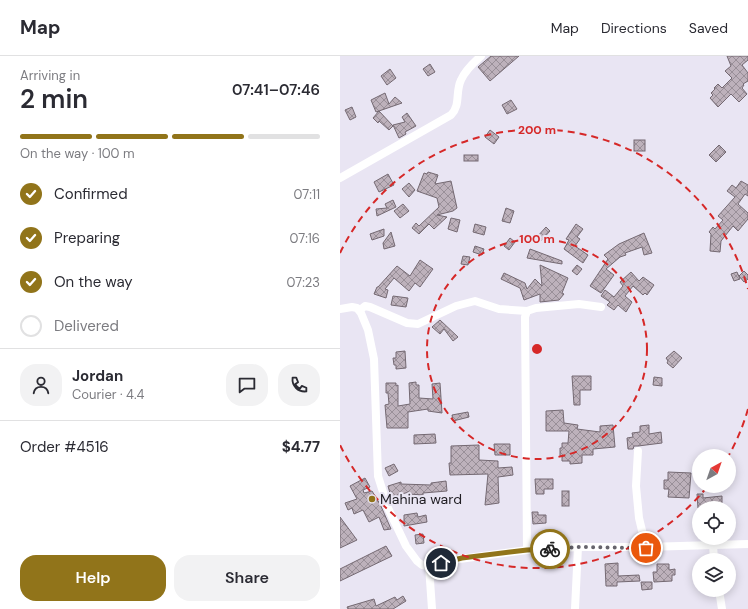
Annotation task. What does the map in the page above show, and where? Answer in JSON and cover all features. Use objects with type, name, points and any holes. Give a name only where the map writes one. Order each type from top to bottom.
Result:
[{"type":"street","points":[[340,178],[440,122],[456,111],[461,80],[472,64],[481,56]]},
{"type":"street","points":[[360,310],[365,306],[370,307],[398,320],[418,324],[456,306],[475,301],[499,309],[527,311],[536,308],[579,304],[600,307]]},
{"type":"street","points":[[340,308],[355,307],[360,310],[368,330],[374,359],[378,476],[388,508],[406,546],[417,561],[422,565],[428,566],[452,560],[527,550],[578,547],[646,548],[696,545]]},
{"type":"street","points":[[527,311],[525,317],[527,550]]},
{"type":"street","points":[[638,451],[636,486],[639,518],[646,548]]},
{"type":"street","points":[[736,544],[748,544]]},
{"type":"street","points":[[575,609],[578,547]]},
{"type":"street","points":[[428,566],[432,609]]},
{"type":"street","points":[[720,597],[722,609]]},
{"type":"building","points":[[491,56],[519,56],[490,81],[478,67]]},
{"type":"building","points":[[727,56],[748,56],[748,60],[742,65],[748,73],[748,81],[743,84],[744,85],[742,88],[747,94],[739,102],[731,94],[718,107],[710,98],[713,95],[711,93],[718,84],[722,88],[732,78],[725,71],[731,66]]},
{"type":"building","points":[[430,64],[435,72],[428,76],[423,69]]},
{"type":"building","points":[[390,69],[396,78],[387,85],[381,76]]},
{"type":"building","points":[[385,93],[389,104],[395,97],[402,103],[376,112],[371,100]]},
{"type":"building","points":[[511,100],[517,109],[507,114],[502,105]]},
{"type":"building","points":[[352,107],[356,117],[350,120],[345,110]]},
{"type":"building","points":[[379,111],[393,126],[389,130],[373,118]]},
{"type":"building","points":[[407,113],[416,126],[405,132],[406,134],[399,138],[393,125],[405,122],[402,117]]},
{"type":"building","points":[[490,130],[499,137],[494,144],[485,137]]},
{"type":"building","points":[[634,140],[645,140],[645,151],[634,151]]},
{"type":"building","points":[[719,145],[726,152],[716,162],[709,155]]},
{"type":"building","points":[[464,155],[478,155],[478,161],[464,161]]},
{"type":"building","points":[[428,172],[438,175],[435,184],[451,181],[457,208],[453,211],[437,215],[447,217],[434,229],[429,224],[419,234],[412,228],[416,223],[419,226],[439,207],[437,198],[417,191],[424,173],[427,174]]},
{"type":"building","points":[[388,174],[394,185],[379,192],[374,182]]},
{"type":"building","points":[[741,181],[748,185],[748,196],[745,194],[738,204],[748,213],[748,219],[738,231],[733,226],[721,241],[720,252],[710,251],[711,234],[709,232],[713,227],[715,229],[723,220],[718,216],[735,197],[727,191],[732,185],[736,188]]},
{"type":"building","points":[[409,183],[415,190],[409,197],[402,189]]},
{"type":"building","points":[[393,200],[396,207],[377,216],[376,209],[387,208],[385,204]]},
{"type":"building","points":[[403,204],[409,211],[400,218],[394,211]]},
{"type":"building","points":[[506,208],[514,211],[510,223],[502,221]]},
{"type":"building","points":[[451,218],[460,220],[457,232],[448,229]]},
{"type":"building","points":[[475,224],[486,227],[484,235],[473,232]]},
{"type":"building","points":[[576,224],[583,229],[577,237],[580,239],[575,246],[588,255],[583,263],[564,249],[569,240],[566,239]]},
{"type":"building","points":[[546,227],[550,231],[540,242],[536,238]]},
{"type":"building","points":[[384,229],[384,236],[372,240],[370,234]]},
{"type":"building","points":[[391,232],[395,246],[384,249],[383,243]]},
{"type":"building","points":[[644,233],[652,253],[644,255],[642,247],[625,253],[626,255],[620,257],[606,269],[614,275],[601,293],[590,286],[608,259],[604,255],[619,244]]},
{"type":"building","points":[[510,238],[515,242],[509,250],[504,246]]},
{"type":"building","points":[[475,246],[484,249],[482,255],[473,252]]},
{"type":"building","points":[[530,249],[562,261],[562,264],[527,258]]},
{"type":"building","points":[[463,256],[470,257],[468,265],[461,264]]},
{"type":"building","points":[[420,260],[433,269],[420,287],[415,283],[409,291],[394,278],[385,289],[388,290],[386,298],[374,294],[377,287],[397,266],[410,276]]},
{"type":"building","points":[[540,265],[568,278],[562,293],[564,294],[559,300],[540,302],[540,294],[524,300],[520,288],[501,279],[504,273],[525,283],[527,289],[535,279],[542,286]]},
{"type":"building","points":[[577,265],[582,269],[577,275],[572,271]]},
{"type":"building","points":[[744,271],[748,275],[748,279],[744,282],[739,276]]},
{"type":"building","points":[[631,272],[639,281],[643,277],[654,285],[647,295],[645,293],[643,295],[633,286],[625,296],[632,302],[626,312],[618,305],[614,310],[607,305],[610,302],[601,296],[605,290],[614,297],[623,286],[620,282]]},
{"type":"building","points":[[737,272],[740,279],[734,281],[731,274]]},
{"type":"building","points":[[393,296],[408,298],[406,307],[391,305]]},
{"type":"building","points":[[440,320],[458,337],[453,341],[444,329],[440,334],[432,327]]},
{"type":"building","points":[[405,351],[406,368],[396,369],[393,358],[396,358],[396,352]]},
{"type":"building","points":[[674,351],[682,358],[673,368],[667,363],[668,361],[666,358]]},
{"type":"building","points":[[572,376],[591,376],[591,390],[580,390],[580,405],[574,405]]},
{"type":"building","points":[[654,377],[662,378],[662,386],[653,385]]},
{"type":"building","points":[[416,382],[416,385],[419,385],[419,398],[433,399],[432,384],[440,383],[442,413],[428,411],[428,409],[408,412],[408,428],[387,428],[385,405],[389,404],[388,393],[386,393],[386,383],[396,383],[396,386],[398,385],[398,406],[410,404],[409,383]]},
{"type":"building","points":[[563,410],[564,423],[578,425],[577,429],[600,432],[600,426],[613,425],[615,447],[593,449],[593,455],[582,455],[582,463],[570,464],[570,461],[562,461],[562,456],[560,456],[560,448],[562,448],[562,443],[568,443],[569,431],[546,431],[546,411]]},
{"type":"building","points":[[468,412],[469,417],[453,421],[452,415]]},
{"type":"building","points":[[649,425],[649,434],[661,432],[662,443],[634,446],[633,449],[628,449],[627,438],[633,437],[632,433],[640,432],[640,426]]},
{"type":"building","points":[[435,434],[436,443],[414,444],[414,435]]},
{"type":"building","points":[[494,444],[510,444],[510,455],[495,455]]},
{"type":"building","points":[[479,445],[479,460],[498,461],[498,468],[512,467],[513,475],[498,477],[499,503],[485,505],[488,474],[450,475],[449,463],[451,463],[451,446]]},
{"type":"building","points":[[394,464],[398,471],[389,476],[385,468]]},
{"type":"building","points":[[668,472],[691,473],[689,498],[668,497],[669,489],[664,489],[664,480],[668,480]]},
{"type":"building","points":[[365,478],[370,487],[363,490],[364,493],[372,491],[380,504],[391,529],[384,530],[379,517],[369,522],[363,510],[354,514],[352,508],[348,510],[345,503],[357,499],[350,486]]},
{"type":"building","points":[[535,479],[553,479],[553,489],[544,489],[544,494],[536,494]]},
{"type":"building","points":[[446,481],[447,491],[423,493],[423,495],[409,494],[409,492],[391,497],[388,486],[401,482],[401,484],[431,485],[431,483]]},
{"type":"building","points":[[562,491],[569,491],[569,506],[562,506]]},
{"type":"building","points":[[697,494],[703,494],[703,498],[722,496],[722,501],[698,501]]},
{"type":"building","points":[[532,512],[538,512],[538,515],[546,515],[546,523],[533,524]]},
{"type":"building","points":[[417,513],[418,517],[426,515],[427,522],[404,526],[404,515]]},
{"type":"building","points":[[340,517],[357,540],[340,548]]},
{"type":"building","points":[[423,534],[424,543],[416,544],[415,535]]},
{"type":"building","points":[[386,546],[392,556],[340,581],[340,569]]},
{"type":"building","points":[[618,563],[618,576],[639,575],[640,581],[617,582],[617,586],[606,586],[605,564]]},
{"type":"building","points":[[657,564],[669,564],[669,570],[675,569],[675,575],[672,575],[672,581],[654,582],[653,572],[657,572]]},
{"type":"building","points":[[641,582],[652,582],[652,589],[642,590]]},
{"type":"building","points":[[403,596],[406,601],[393,609],[348,609],[347,607],[374,599],[376,606],[395,597],[397,600]]},
{"type":"way so far","points":[[550,549],[578,547],[646,548]]},
{"type":"place","name":"Mahina ward","points":[[372,499]]},
{"type":"route","points":[[441,563],[462,558],[527,550],[550,549]]}]
